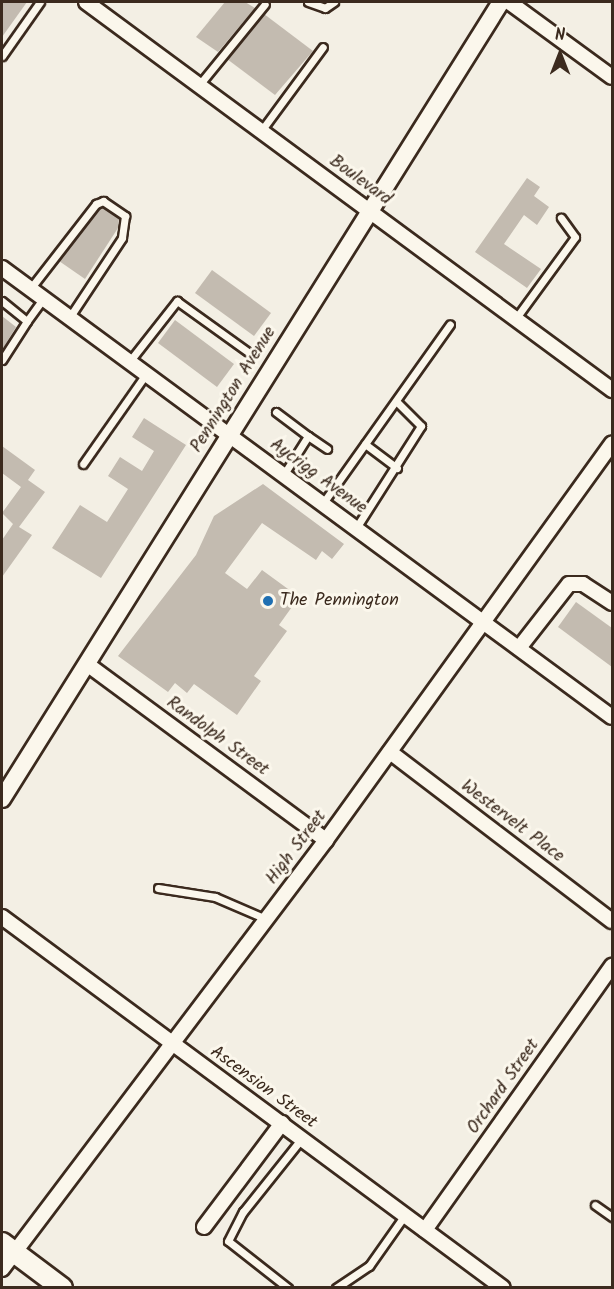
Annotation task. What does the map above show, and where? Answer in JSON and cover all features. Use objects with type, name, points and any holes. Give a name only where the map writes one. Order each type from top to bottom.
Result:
[{"type":"main road","points":[[8,1248],[62,1287]]},
{"type":"street","name":"Boulevard","points":[[86,2],[612,390]]},
{"type":"street","name":"Pennington Avenue","points":[[2,799],[501,2]]},
{"type":"street","points":[[509,2],[612,77]]},
{"type":"street","name":"Aycrigg Avenue","points":[[2,268],[612,717]]},
{"type":"street","name":"High Street","points":[[2,1269],[8,1248],[172,1043],[326,840],[612,443]]},
{"type":"street","points":[[519,648],[569,584],[583,584],[612,603]]},
{"type":"street","name":"Randolph Street","points":[[87,664],[326,840]]},
{"type":"street","name":"Westervelt Place","points":[[390,752],[612,921]]},
{"type":"street","name":"Ascension Street","points":[[2,917],[503,1287]]},
{"type":"street","name":"Orchard Street","points":[[425,1230],[612,966]]},
{"type":"street","points":[[204,1227],[282,1124]]},
{"type":"lane","points":[[2,56],[40,2]]},
{"type":"lane","points":[[308,2],[325,8],[334,2]]},
{"type":"lane","points":[[199,85],[265,4]]},
{"type":"lane","points":[[261,131],[323,47]]},
{"type":"lane","points":[[30,290],[96,204],[103,201],[125,216],[122,238],[69,318]]},
{"type":"lane","points":[[516,318],[575,237],[561,218]]},
{"type":"lane","points":[[2,360],[43,299]]},
{"type":"lane","points":[[2,301],[27,321]]},
{"type":"lane","points":[[129,362],[177,301],[248,352]]},
{"type":"lane","points":[[323,504],[450,324]]},
{"type":"lane","points":[[83,464],[146,374]]},
{"type":"lane","points":[[356,528],[397,468],[420,426],[396,400]]},
{"type":"lane","points":[[276,412],[327,449]]},
{"type":"lane","points":[[284,474],[308,436]]},
{"type":"lane","points":[[365,444],[397,468]]},
{"type":"lane","points":[[158,888],[215,897],[266,919]]},
{"type":"lane","points":[[288,1287],[228,1241],[243,1212],[302,1138]]},
{"type":"lane","points":[[595,1205],[612,1217]]},
{"type":"lane","points":[[336,1287],[369,1266],[405,1215]]},
{"type":"building","points":[[2,2],[27,2],[2,37]]},
{"type":"building","points":[[225,2],[245,2],[255,8],[218,52],[196,37]]},
{"type":"building","points":[[264,14],[313,51],[275,95],[227,59]]},
{"type":"building","points":[[527,178],[540,187],[534,196],[549,207],[537,225],[524,215],[504,244],[541,269],[527,288],[475,252]]},
{"type":"building","points":[[102,207],[119,218],[118,228],[85,279],[59,261]]},
{"type":"building","points":[[212,270],[271,313],[254,336],[195,293]]},
{"type":"building","points":[[2,316],[16,327],[2,350]]},
{"type":"building","points":[[175,320],[234,364],[217,387],[158,343]]},
{"type":"building","points":[[144,418],[186,445],[101,578],[52,548],[80,505],[107,522],[128,489],[108,476],[120,457],[142,471],[154,451],[132,437]]},
{"type":"building","points":[[2,446],[35,470],[28,480],[45,492],[19,527],[32,535],[2,577],[2,540],[13,524],[2,513],[21,487],[2,473]]},
{"type":"building","name":"The Pennington","points":[[263,484],[344,544],[332,559],[322,551],[316,560],[262,523],[225,573],[247,589],[262,570],[299,597],[279,625],[287,631],[254,676],[261,681],[237,715],[194,684],[187,693],[175,683],[168,692],[118,656],[196,555],[214,516]]},
{"type":"building","points":[[576,602],[612,628],[612,667],[558,627]]},
{"type":"place","name":"The Pennington","points":[[268,601]]}]
